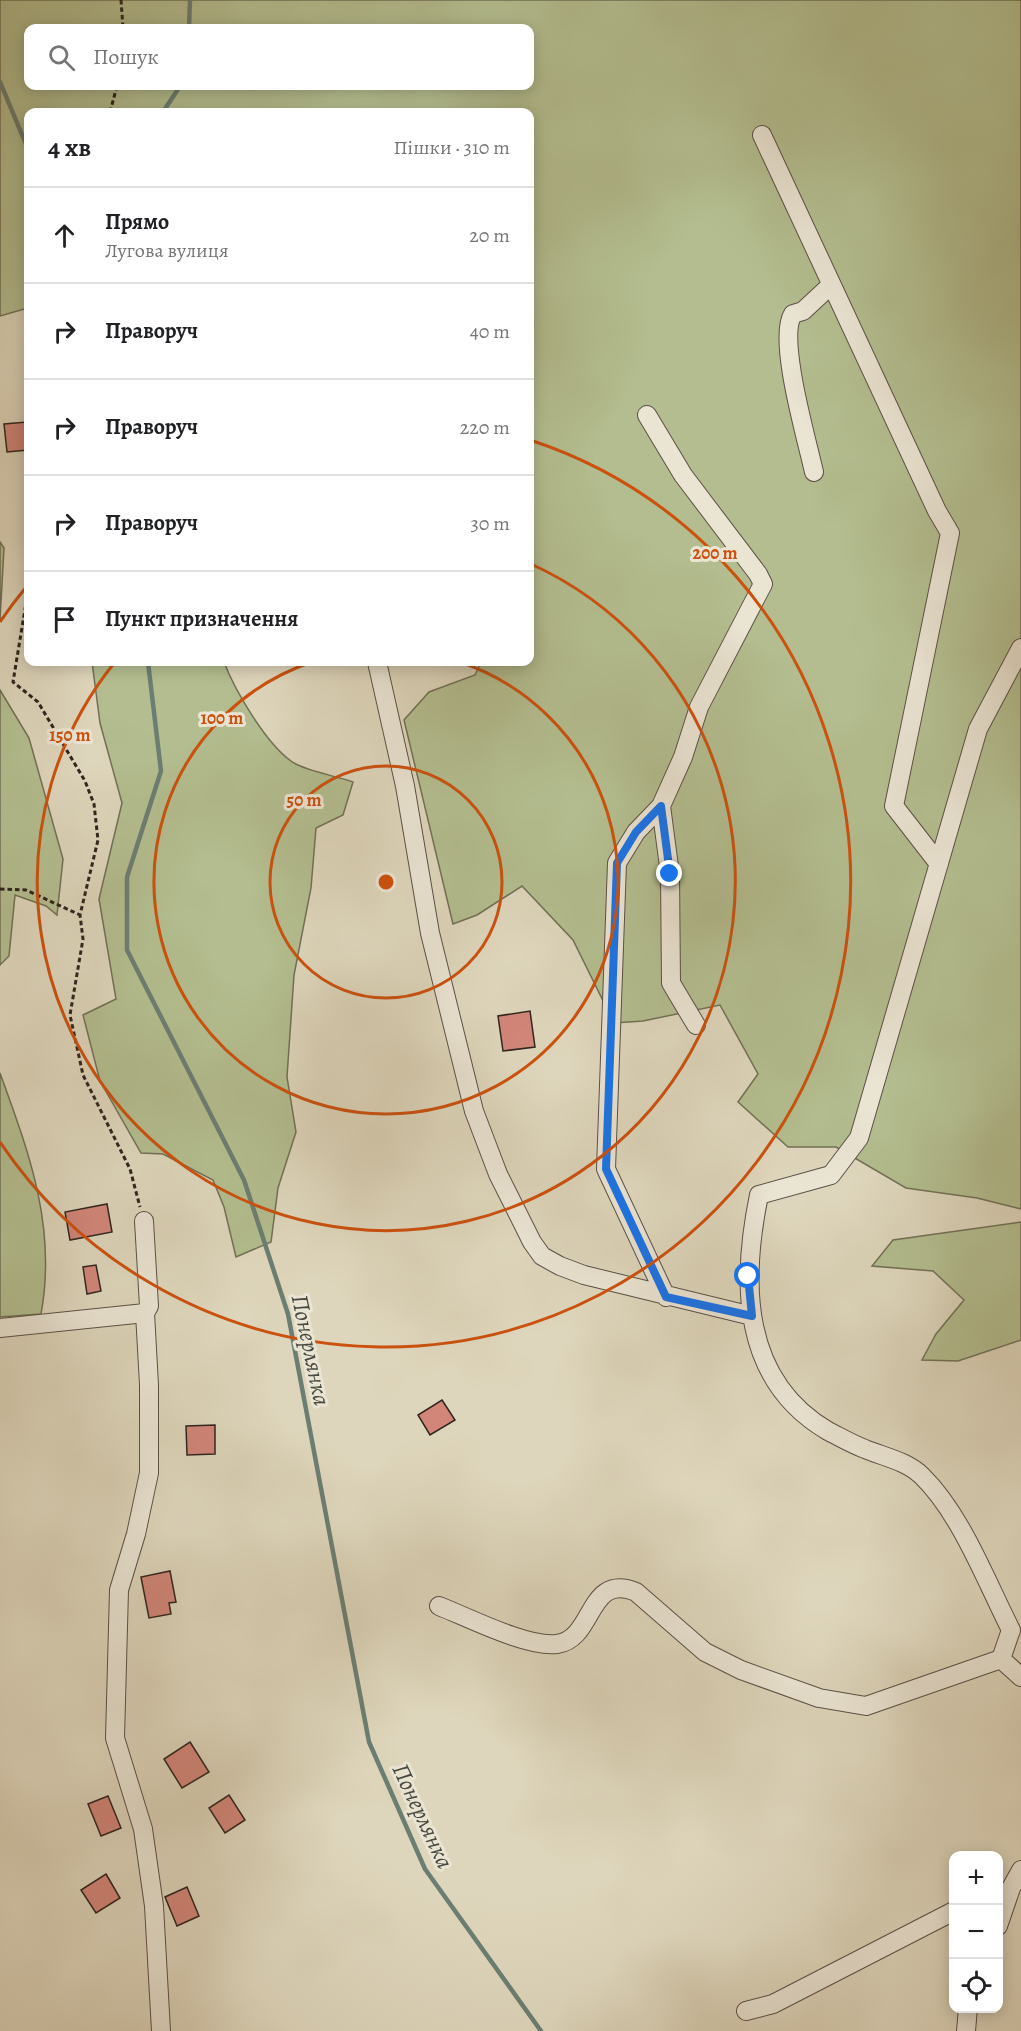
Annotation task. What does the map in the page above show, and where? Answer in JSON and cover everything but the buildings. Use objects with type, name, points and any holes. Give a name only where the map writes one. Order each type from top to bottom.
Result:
[{"type":"street","points":[[762,135],[937,511],[950,532],[894,806],[939,864]]},
{"type":"street","points":[[814,472],[792,371],[788,322],[793,314],[803,311],[831,285]]},
{"type":"street","points":[[647,415],[683,476],[758,574],[763,584],[699,707],[683,757],[661,806],[636,832],[617,863],[606,1169],[666,1297]]},
{"type":"street","points":[[1001,1659],[1011,1630],[941,1496],[921,1474],[902,1462],[845,1440],[797,1408],[777,1383],[760,1352],[752,1316],[748,1276],[751,1234],[759,1195],[831,1174],[859,1138],[978,729],[1021,648]]},
{"type":"street","points":[[378,666],[405,786],[430,933],[474,1111],[498,1174],[532,1242],[542,1256],[584,1275],[666,1297],[752,1316]]},
{"type":"street","points":[[661,806],[670,874],[671,983],[696,1025]]},
{"type":"street","points":[[144,1221],[150,1306],[145,1313],[149,1386],[148,1473],[136,1534],[119,1590],[115,1738],[143,1829],[154,1905],[161,2031]]},
{"type":"street","points":[[0,1328],[145,1313]]},
{"type":"street","points":[[439,1606],[515,1638],[556,1644],[579,1632],[594,1603],[612,1589],[624,1587],[636,1592],[705,1652],[741,1670],[819,1698],[866,1706],[1001,1659]]},
{"type":"street","points":[[1001,1659],[1021,1677]]},
{"type":"street","points":[[1005,1895],[1021,1870]]},
{"type":"street","points":[[746,2011],[773,2004],[949,1914]]},
{"type":"street","points":[[966,2031],[968,2013]]},
{"type":"path","points":[[121,0],[123,24]]},
{"type":"path","points":[[111,108],[116,90]]},
{"type":"path","points":[[24,615],[13,682],[38,702],[86,781],[94,804],[98,840],[80,915],[83,939],[70,1015],[83,1076],[130,1168],[144,1221]]},
{"type":"path","points":[[0,889],[26,890],[80,915]]},
{"type":"green space","points":[[0,0],[1021,0],[1021,1209],[977,1198],[906,1188],[836,1147],[788,1147],[738,1102],[758,1074],[720,1005],[643,1021],[614,1023],[573,940],[522,886],[477,915],[453,924],[404,720],[429,692],[475,675],[479,666],[534,666],[534,108],[24,108],[24,309],[0,316]]},
{"type":"green space","points":[[0,542],[4,548],[0,620]]},
{"type":"green space","points":[[93,666],[226,666],[252,716],[281,753],[304,768],[353,782],[343,815],[316,828],[311,888],[294,975],[287,1077],[296,1132],[278,1188],[271,1242],[236,1257],[224,1207],[213,1180],[163,1154],[141,1153],[100,1081],[83,1015],[116,999],[99,899],[122,803],[100,723]]},
{"type":"green space","points":[[0,690],[29,738],[63,859],[57,915],[46,906],[15,895],[9,956],[0,965]]},
{"type":"green space","points":[[0,1073],[30,1161],[43,1221],[45,1282],[41,1314],[0,1317]]},
{"type":"green space","points":[[1021,1222],[1021,1340],[958,1361],[922,1360],[936,1334],[964,1300],[933,1271],[872,1266],[893,1240]]},
{"type":"waterway","points":[[189,24],[190,0]]},
{"type":"waterway","name":"Понерлянка","points":[[0,82],[24,139]]},
{"type":"waterway","points":[[166,108],[177,90]]},
{"type":"waterway","name":"Понерлянка","points":[[148,666],[161,771],[127,877],[127,950],[244,1180],[288,1314],[369,1742],[425,1869],[541,2031]]},
{"type":"route","points":[[670,874],[661,806],[636,832],[617,863],[606,1169],[666,1297],[752,1316],[748,1276]]}]
